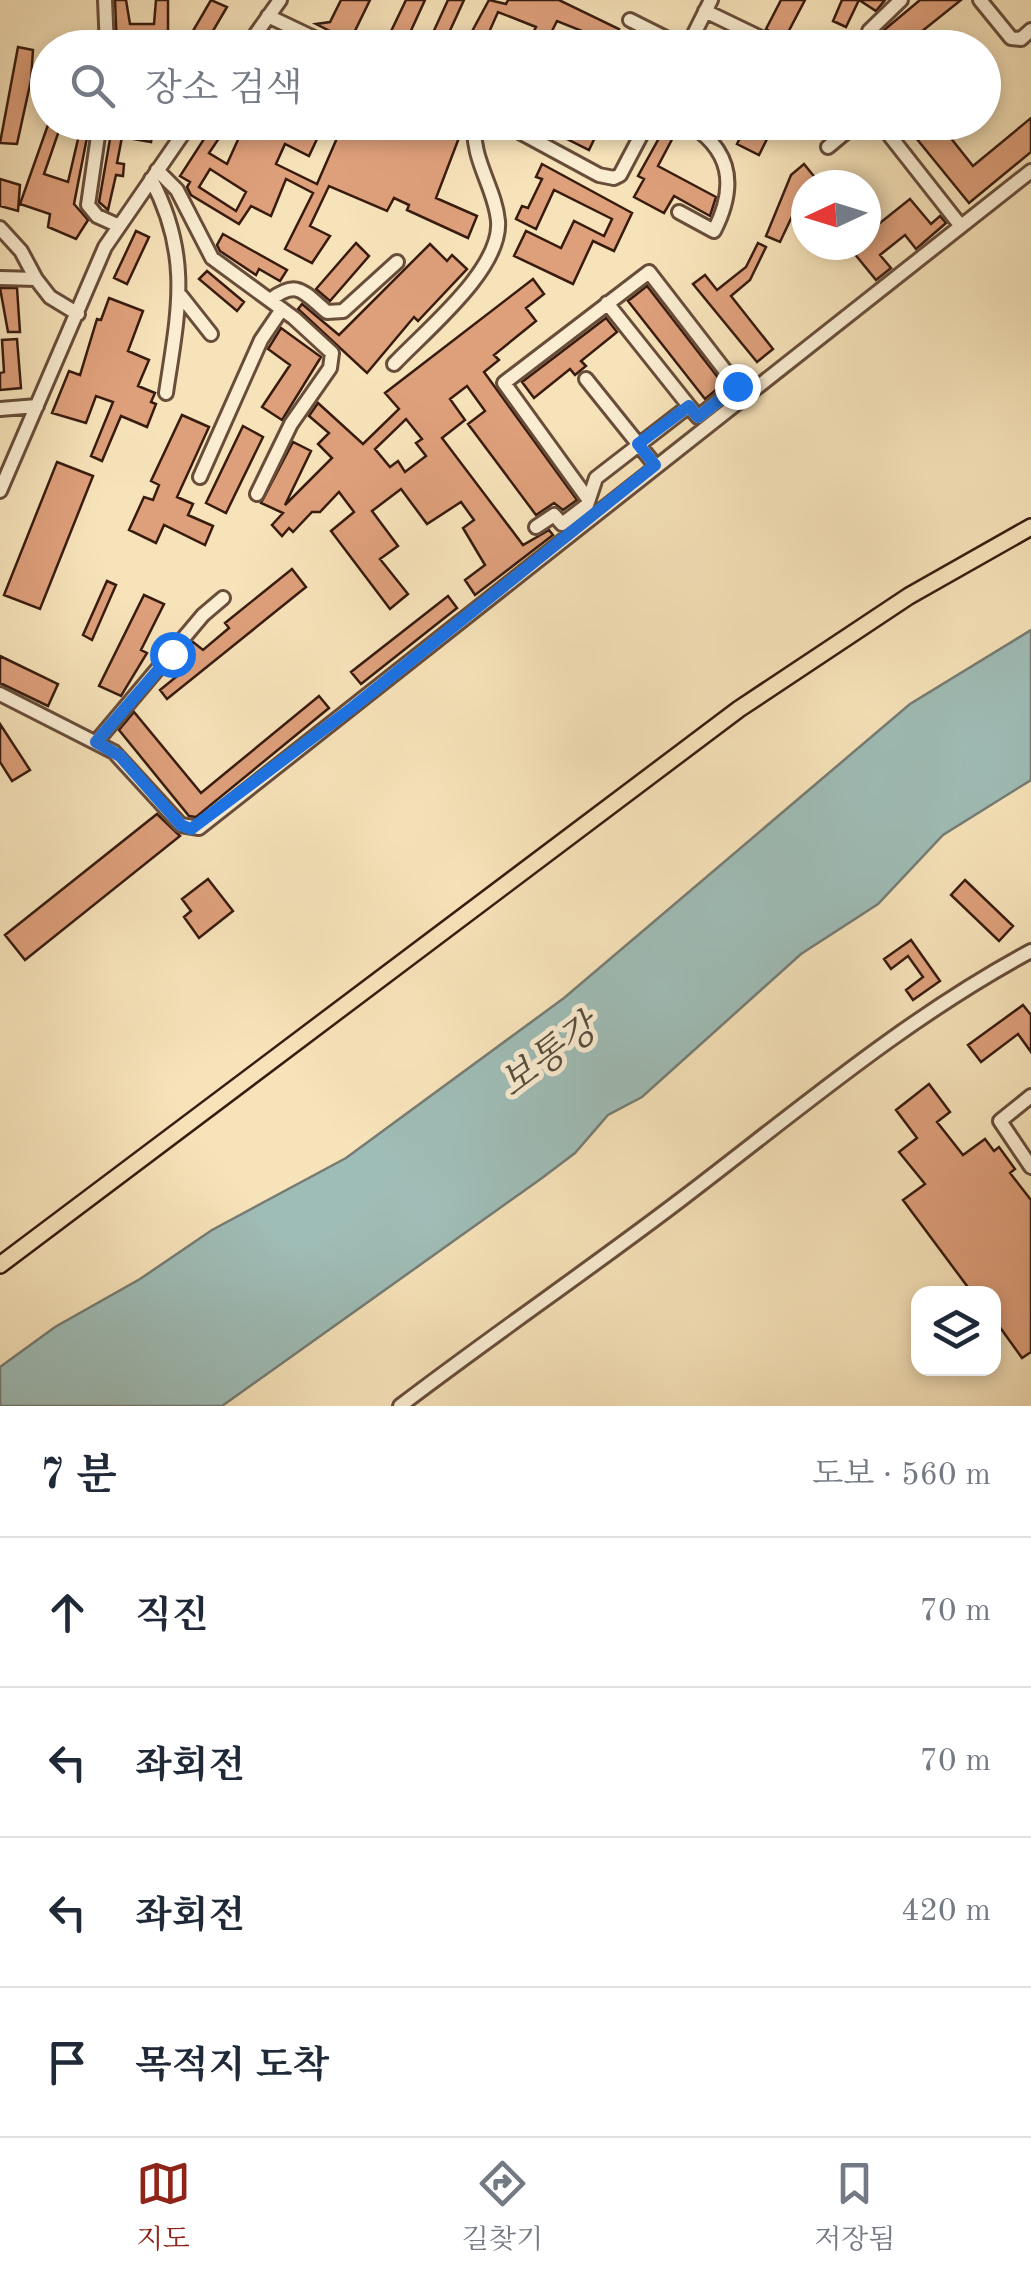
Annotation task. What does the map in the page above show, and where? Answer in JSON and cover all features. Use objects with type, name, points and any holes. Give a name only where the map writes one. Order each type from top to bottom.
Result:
[{"type":"main road","points":[[0,1265],[739,709],[895,604],[1031,527]]},
{"type":"street","points":[[105,0],[106,30]]},
{"type":"street","points":[[258,30],[280,0]]},
{"type":"street","points":[[870,30],[901,0]]},
{"type":"street","points":[[980,0],[1011,38],[1021,39],[1031,30]]},
{"type":"street","points":[[696,30],[708,6],[748,30]]},
{"type":"street","points":[[268,16],[298,30]]},
{"type":"street","points":[[630,20],[650,30]]},
{"type":"street","points":[[97,140],[88,204],[97,216],[118,226]]},
{"type":"street","points":[[0,491],[118,226],[179,140]]},
{"type":"street","points":[[394,364],[488,264],[498,222],[474,140]]},
{"type":"street","points":[[534,140],[614,178],[620,175],[639,140]]},
{"type":"street","points":[[678,212],[714,231],[730,193],[730,180],[710,140]]},
{"type":"street","points":[[828,147],[836,140]]},
{"type":"street","points":[[893,140],[960,226]]},
{"type":"street","points":[[0,694],[120,756],[181,825],[198,828],[1031,172]]},
{"type":"street","points":[[154,174],[172,235],[181,296],[166,394]]},
{"type":"street","points":[[154,174],[177,190],[206,252],[326,346],[332,359],[290,424],[257,494]]},
{"type":"street","points":[[0,228],[22,251],[50,297],[78,314]]},
{"type":"street","points":[[270,300],[295,288],[327,312],[344,311],[397,262]]},
{"type":"street","points":[[588,499],[504,383],[606,303],[648,272],[737,386],[698,417],[606,303]]},
{"type":"street","points":[[0,278],[36,279]]},
{"type":"street","points":[[181,296],[211,334]]},
{"type":"street","points":[[200,477],[261,340],[282,309]]},
{"type":"street","points":[[586,379],[655,465]]},
{"type":"street","points":[[0,409],[37,406]]},
{"type":"street","points":[[536,526],[554,515],[562,524],[587,506],[596,478],[689,406]]},
{"type":"street","points":[[96,742],[223,598]]},
{"type":"street","points":[[400,1406],[880,1049],[974,982],[1031,951]]},
{"type":"street","points":[[1031,1096],[1000,1121],[1031,1166]]},
{"type":"water","name":"보통강","points":[[1031,630],[1031,780],[943,835],[878,904],[801,954],[642,1097],[608,1115],[575,1153],[542,1178],[222,1406],[0,1406],[0,1367],[55,1327],[140,1279],[212,1230],[346,1158],[564,998],[910,704]]},
{"type":"building","points":[[115,0],[126,0],[130,24],[154,24],[156,0],[168,0],[168,30],[116,30]]},
{"type":"building","points":[[211,0],[227,7],[214,30],[194,30]]},
{"type":"building","points":[[341,0],[370,0],[355,30],[328,30],[316,24],[330,22]]},
{"type":"building","points":[[406,0],[425,0],[411,30],[392,30]]},
{"type":"building","points":[[448,0],[464,0],[450,30],[434,30]]},
{"type":"building","points":[[489,0],[506,4],[508,0],[559,0],[619,29],[580,30],[557,21],[552,30],[535,30],[536,27],[498,12],[490,30],[473,30]]},
{"type":"building","points":[[781,0],[805,0],[789,30],[766,29]]},
{"type":"building","points":[[842,0],[859,0],[846,27],[833,21]]},
{"type":"building","points":[[859,0],[885,0],[876,11]]},
{"type":"building","points":[[920,0],[961,0],[924,30],[884,30]]},
{"type":"building","points":[[18,47],[30,49],[30,85],[17,144],[0,143]]},
{"type":"building","points":[[1031,118],[1031,152],[969,203],[918,140],[952,140],[973,166]]},
{"type":"building","points":[[43,140],[56,140],[44,174],[68,182],[78,140],[86,140],[74,204],[88,220],[76,239],[48,227],[50,214],[20,204]]},
{"type":"building","points":[[110,140],[121,140],[117,163],[124,164],[123,176],[116,175],[108,210],[99,202]]},
{"type":"building","points":[[203,140],[218,140],[209,153],[227,164],[238,140],[317,140],[309,156],[285,144],[276,164],[317,184],[336,140],[458,140],[436,198],[477,216],[468,238],[407,210],[409,205],[394,198],[387,211],[329,186],[310,226],[330,236],[312,263],[285,249],[313,193],[286,179],[271,216],[251,206],[239,224],[191,195],[187,187],[190,182],[180,176]],"holes":[[[210,169],[246,192],[236,211],[199,187]]]},
{"type":"building","points":[[569,140],[594,140],[589,150]]},
{"type":"building","points":[[658,140],[672,140],[658,166],[716,197],[710,216],[674,196],[664,213],[634,197],[644,179],[638,176]]},
{"type":"building","points":[[739,140],[766,140],[759,155],[737,144]]},
{"type":"building","points":[[542,164],[632,213],[614,251],[593,241],[573,284],[514,256],[526,231],[561,248],[574,221],[604,236],[612,219],[554,190],[536,229],[516,219],[522,206],[528,208],[542,179],[536,177]]},
{"type":"building","points":[[791,175],[791,219],[780,242],[766,236]]},
{"type":"building","points":[[0,179],[20,185],[18,211],[0,206]]},
{"type":"building","points":[[910,199],[931,224],[940,216],[946,223],[916,249],[905,235],[881,254],[881,222]]},
{"type":"building","points":[[136,231],[149,237],[127,284],[114,278]]},
{"type":"building","points":[[223,234],[287,270],[280,281],[259,269],[256,275],[220,251],[217,245]]},
{"type":"building","points":[[356,243],[369,256],[330,301],[316,289]]},
{"type":"building","points":[[758,243],[766,247],[750,280],[731,296],[773,349],[757,362],[693,284],[705,275],[717,290],[746,267]]},
{"type":"building","points":[[430,244],[447,261],[452,255],[467,269],[418,321],[414,317],[367,373],[298,309],[302,304],[339,335]]},
{"type":"building","points":[[881,256],[891,268],[876,280],[860,260],[881,260]]},
{"type":"building","points":[[207,271],[244,302],[237,311],[199,279]]},
{"type":"building","points":[[533,279],[544,294],[526,308],[536,321],[494,355],[499,360],[484,372],[577,500],[563,510],[554,503],[536,515],[468,424],[485,411],[467,386],[450,399],[465,420],[442,438],[523,545],[549,530],[553,535],[475,595],[465,580],[485,565],[463,528],[474,520],[461,502],[427,524],[401,489],[372,511],[398,546],[380,559],[408,594],[390,609],[331,531],[354,512],[339,492],[320,512],[312,512],[293,532],[289,528],[282,536],[272,525],[283,513],[261,503],[293,442],[311,451],[285,505],[332,458],[318,444],[329,433],[309,416],[318,403],[363,444],[399,409],[385,393]],"holes":[[[406,419],[422,439],[416,443],[426,456],[405,472],[398,461],[390,467],[375,449]]]},
{"type":"building","points":[[647,286],[723,384],[705,399],[628,301]]},
{"type":"building","points":[[0,288],[17,288],[20,332],[8,332]]},
{"type":"building","points":[[109,298],[143,311],[128,351],[149,360],[138,386],[155,393],[151,402],[156,404],[147,427],[121,416],[102,461],[91,456],[113,402],[96,396],[86,423],[52,413],[69,371],[80,375],[97,319],[101,320]]},
{"type":"building","points":[[606,318],[617,332],[581,361],[586,366],[575,375],[570,369],[534,398],[522,382]]},
{"type":"building","points":[[281,328],[321,357],[282,420],[262,407],[290,365],[268,349]]},
{"type":"building","points":[[17,339],[21,388],[0,390],[0,373],[4,372],[2,340]]},
{"type":"building","points":[[182,415],[209,427],[177,497],[193,504],[188,515],[213,526],[205,545],[164,525],[156,543],[129,530],[144,497],[153,500],[159,485],[151,481]]},
{"type":"building","points":[[243,426],[263,437],[226,513],[206,503]]},
{"type":"building","points":[[57,462],[93,476],[40,609],[4,595]]},
{"type":"building","points":[[292,569],[306,587],[167,699],[160,690],[192,664],[184,653],[193,642],[203,650],[229,628],[225,623]]},
{"type":"building","points":[[107,581],[116,585],[92,640],[83,635]]},
{"type":"building","points":[[144,595],[164,604],[141,650],[147,653],[121,696],[99,686]]},
{"type":"building","points":[[448,596],[457,608],[361,684],[351,672]]},
{"type":"building","points":[[0,656],[58,684],[48,706],[0,683]]},
{"type":"building","points":[[319,696],[329,708],[196,817],[189,816],[119,730],[134,712],[201,793]]},
{"type":"building","points":[[0,724],[30,770],[12,781],[0,762]]},
{"type":"building","points":[[157,814],[180,836],[25,960],[5,935]]},
{"type":"building","points":[[208,879],[233,911],[199,938],[184,917],[191,911],[182,899]]},
{"type":"building","points":[[965,880],[1013,926],[999,941],[951,895]]},
{"type":"building","points":[[911,940],[940,981],[913,1000],[906,990],[923,977],[908,956],[891,969],[884,959]]},
{"type":"building","points":[[1023,1005],[1031,1015],[1031,1052],[1018,1034],[981,1062],[968,1045]]},
{"type":"building","points":[[929,1084],[950,1112],[937,1122],[963,1155],[985,1139],[994,1151],[999,1147],[1015,1169],[1010,1173],[1031,1200],[1031,1352],[1022,1358],[1001,1329],[1001,1286],[967,1286],[903,1200],[925,1184],[899,1152],[917,1138],[896,1110]]},
{"type":"route","points":[[172,654],[96,742],[120,756],[181,825],[191,829],[198,828],[352,708],[655,465],[638,444],[689,406],[698,417],[737,386]]}]
